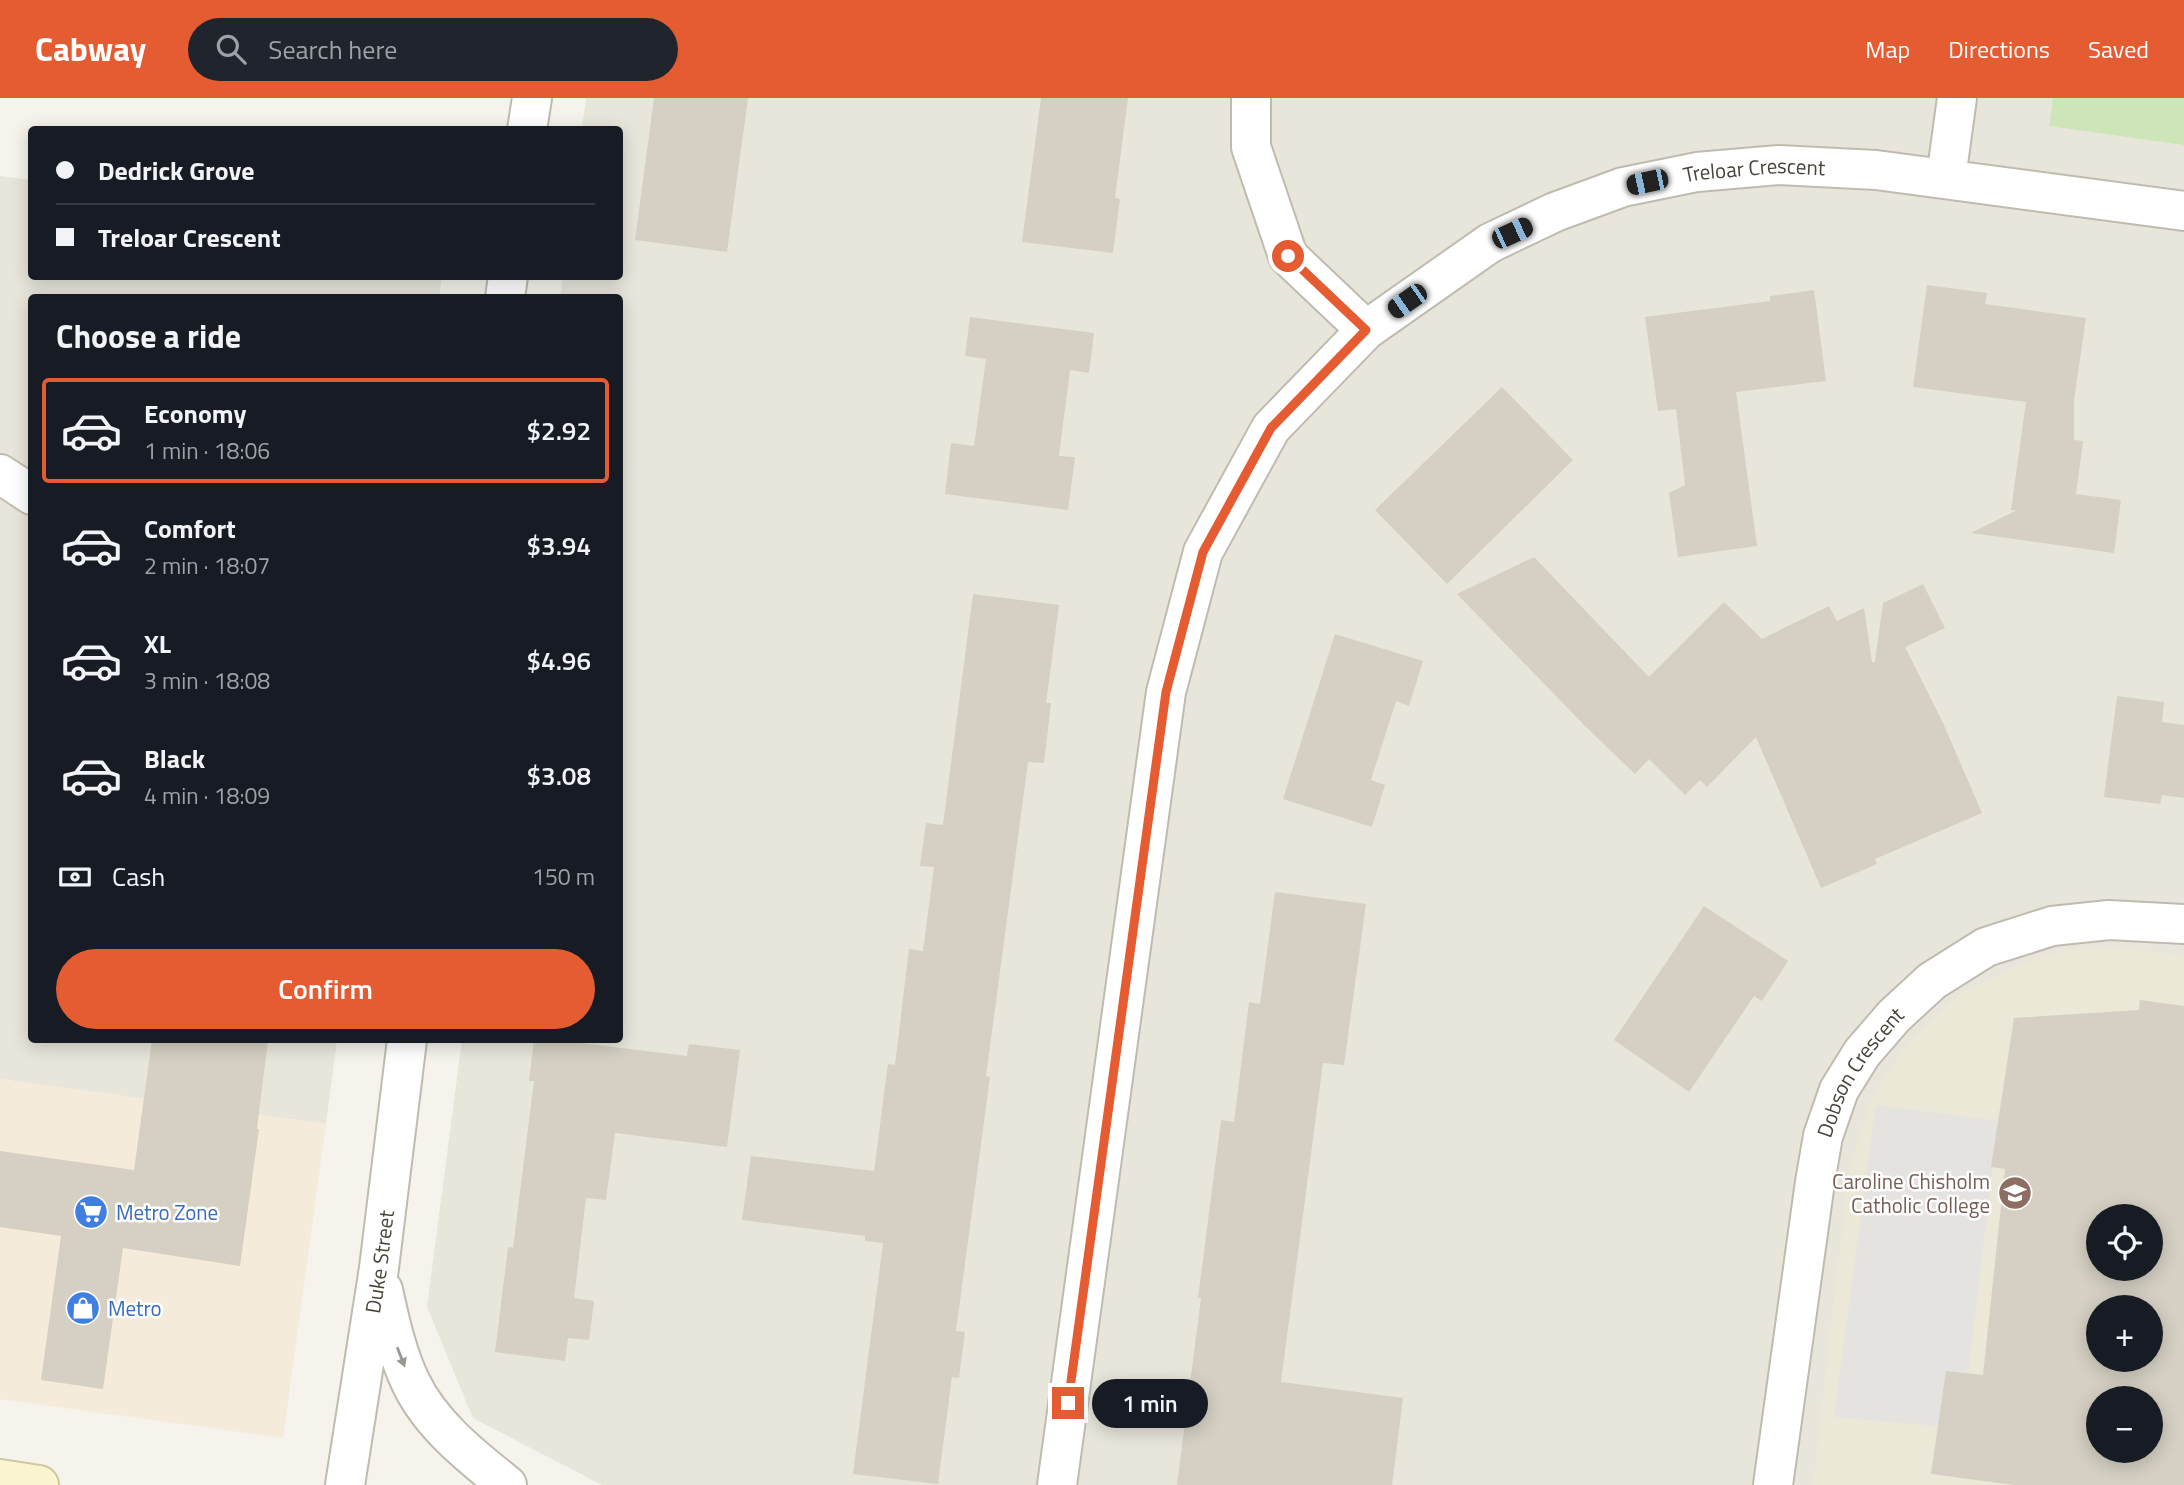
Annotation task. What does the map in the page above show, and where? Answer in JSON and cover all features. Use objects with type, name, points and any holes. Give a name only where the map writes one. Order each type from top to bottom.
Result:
[{"type":"main road","points":[[0,1479],[39,1485]]},
{"type":"street","points":[[528,126],[531,98]]},
{"type":"street","points":[[1251,98],[1251,147],[1288,256],[1366,330]]},
{"type":"street","points":[[1946,178],[1957,98]]},
{"type":"street","name":"Treloar Crescent","points":[[1057,1485],[1166,692],[1203,552],[1271,428],[1366,330],[1490,243],[1555,212],[1623,187],[1697,172],[1779,165],[1876,170],[2184,211]]},
{"type":"street","points":[[0,474],[28,492]]},
{"type":"street","name":"Dobson Crescent","points":[[1773,1485],[1813,1195],[1824,1136],[1839,1090],[1862,1053],[1894,1016],[1932,981],[1986,947],[2052,926],[2109,920],[2184,924]]},
{"type":"street","name":"Duke Street","points":[[345,1485],[379,1268],[407,1043]]},
{"type":"street","points":[[379,1268],[392,1333],[412,1385],[431,1414],[472,1457],[507,1485]]},
{"type":"shaded area","points":[[586,98],[2184,98],[2184,1485],[602,1485],[473,1418],[427,1307],[462,1043],[623,1043],[623,294],[560,294],[563,280],[623,280],[623,126],[582,126]]},
{"type":"shaded area","points":[[0,176],[28,180],[28,280],[442,280],[439,294],[28,294],[28,1043],[337,1043],[326,1124],[0,1079]]},
{"type":"shaded area","name":"Caroline Chisholm Catholic College","points":[[2105,947],[2184,955],[2184,1485],[1813,1485],[1849,1169],[1873,1094],[1908,1044],[1959,995],[2040,956]]},
{"type":"shaded area","points":[[0,1079],[326,1124],[283,1438],[0,1399]]},
{"type":"shaded area","points":[[1876,1105],[1998,1121],[1968,1373],[1946,1371],[1938,1426],[1834,1417]]},
{"type":"green space","points":[[2053,98],[2184,98],[2184,145],[2049,126]]},
{"type":"building","points":[[654,98],[748,98],[727,252],[635,240]]},
{"type":"building","points":[[1041,98],[1128,98],[1115,198],[1120,199],[1113,253],[1022,242]]},
{"type":"building","points":[[1927,285],[1987,293],[1985,304],[2086,318],[2074,400],[2074,440],[2083,441],[2076,494],[2121,500],[2114,553],[1971,533],[2017,510],[2011,510],[2026,402],[1913,387]]},
{"type":"building","points":[[1814,290],[1826,381],[1736,392],[1757,546],[1678,557],[1669,493],[1685,485],[1676,409],[1658,411],[1645,317],[1770,301],[1770,296]]},
{"type":"building","points":[[970,317],[1094,333],[1089,373],[1070,370],[1059,456],[1075,457],[1068,510],[945,494],[951,443],[974,446],[986,359],[965,356]]},
{"type":"building","points":[[1502,387],[1573,460],[1447,584],[1375,510]]},
{"type":"building","points":[[1534,557],[1649,677],[1724,602],[1762,639],[1829,606],[1837,621],[1864,608],[1872,662],[1875,662],[1883,603],[1923,584],[1945,628],[1905,647],[1943,723],[1982,813],[1875,859],[1877,864],[1821,888],[1756,737],[1707,787],[1700,780],[1685,795],[1649,759],[1635,774],[1457,594]]},
{"type":"building","points":[[973,594],[1059,605],[1046,703],[1051,703],[1044,763],[1028,762],[986,1076],[990,1077],[956,1331],[965,1332],[959,1378],[952,1377],[938,1484],[853,1474],[883,1243],[865,1241],[865,1236],[742,1220],[751,1156],[874,1171],[888,1064],[895,1065],[909,949],[923,951],[934,867],[920,866],[926,823],[943,825]]},
{"type":"building","points":[[1335,634],[1423,661],[1409,706],[1396,701],[1371,780],[1385,785],[1372,827],[1283,799]]},
{"type":"building","points":[[2117,696],[2164,702],[2162,722],[2184,725],[2184,798],[2162,795],[2160,804],[2104,797]]},
{"type":"building","points":[[1275,892],[1366,904],[1344,1065],[1323,1063],[1281,1382],[1403,1398],[1392,1485],[1177,1485],[1221,1120],[1234,1122],[1249,1002],[1260,1004]]},
{"type":"building","points":[[1704,906],[1788,961],[1762,1001],[1754,996],[1689,1092],[1614,1040]]},
{"type":"building","points":[[2140,1000],[2184,1006],[2184,1485],[2014,1485],[1931,1474],[1946,1371],[1983,1375],[2005,1169],[1991,1167],[2014,1018],[2139,1010]]},
{"type":"building","points":[[152,1043],[268,1043],[240,1266],[123,1248],[103,1389],[41,1380],[61,1236],[0,1227],[0,1151],[134,1170]]},
{"type":"building","points":[[534,1043],[580,1043],[687,1056],[689,1044],[740,1050],[727,1147],[615,1133],[606,1200],[586,1198],[574,1298],[594,1301],[589,1340],[568,1338],[565,1361],[495,1352],[508,1247],[513,1248],[534,1081],[529,1081]]},
{"type":"place","name":"Caroline Chisholm Catholic College","points":[[2015,1193]]},
{"type":"place","name":"Metro Zone","points":[[91,1212]]},
{"type":"place","name":"Metro","points":[[83,1308]]},
{"type":"route","points":[[1068,1403],[1166,692],[1203,552],[1271,428],[1366,330],[1288,256]]}]
